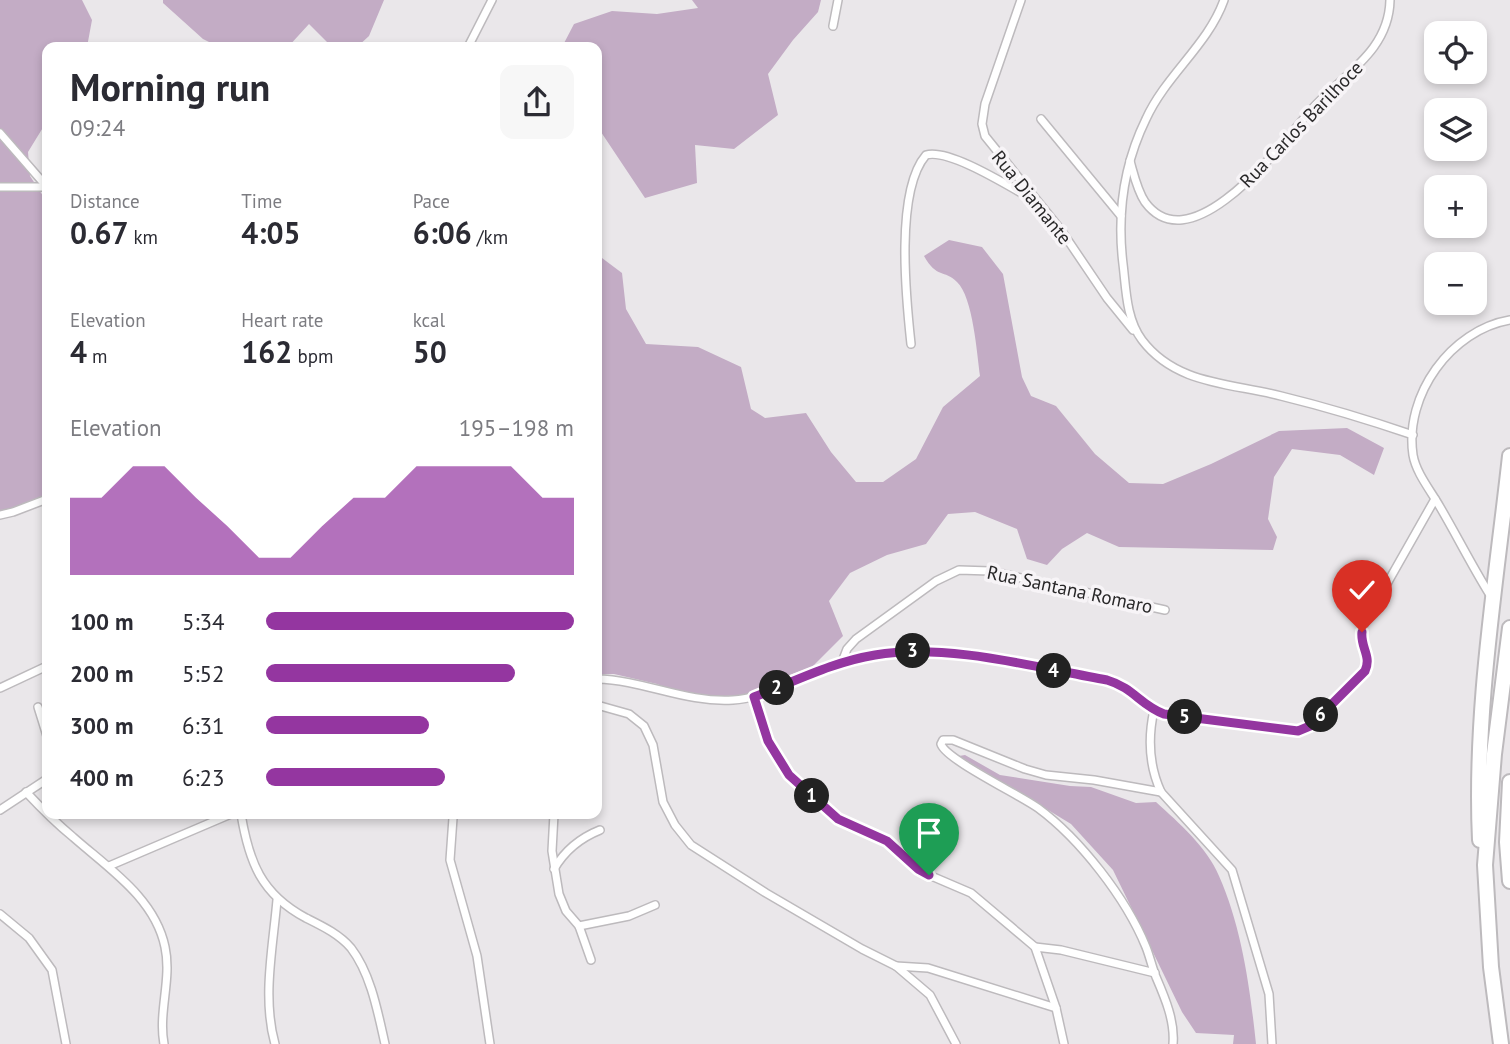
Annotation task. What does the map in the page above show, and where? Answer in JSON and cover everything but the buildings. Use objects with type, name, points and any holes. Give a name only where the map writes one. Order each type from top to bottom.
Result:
[{"type":"highway","points":[[1485,865],[1480,845],[1479,789],[1493,599],[1510,456]]},
{"type":"highway","points":[[1501,1044],[1491,967],[1485,865],[1494,754],[1510,628]]},
{"type":"highway","points":[[1510,782],[1510,881]]},
{"type":"street","points":[[471,42],[492,0]]},
{"type":"street","points":[[833,26],[838,0]]},
{"type":"street","name":"Rua Diamante","points":[[1021,0],[985,104],[982,124],[990,144],[1039,203],[1107,298],[1140,338],[1168,365],[1210,383],[1272,393],[1357,416],[1413,435]]},
{"type":"street","points":[[1140,338],[1132,321],[1127,298],[1122,250],[1124,184],[1145,120],[1156,98],[1210,29],[1224,0]]},
{"type":"street","name":"Rua Carlos Barilhoce","points":[[1130,161],[1139,190],[1154,211],[1175,219],[1196,215],[1212,208],[1247,183],[1313,108],[1370,54],[1388,22],[1390,0]]},
{"type":"street","points":[[1041,120],[1121,216]]},
{"type":"street","points":[[0,133],[42,181]]},
{"type":"street","points":[[911,344],[904,254],[914,174],[926,155],[942,154],[967,164],[1039,203]]},
{"type":"street","points":[[0,187],[42,187]]},
{"type":"street","points":[[1493,599],[1422,478],[1413,456],[1413,435],[1424,390],[1441,362],[1469,335],[1490,325],[1510,320]]},
{"type":"street","points":[[602,679],[617,680],[677,696],[707,700],[754,697],[842,662],[914,651],[956,654],[1107,680],[1130,689],[1154,710],[1175,716],[1298,731],[1310,726],[1365,671],[1368,661],[1361,638],[1363,626],[1435,499]]},
{"type":"street","points":[[0,515],[42,501]]},
{"type":"street","name":"Rua Santana Romaro","points":[[842,662],[847,649],[856,639],[936,581],[959,570],[990,571],[1165,610]]},
{"type":"street","points":[[0,688],[42,668]]},
{"type":"street","points":[[754,697],[768,741],[779,760],[789,775],[829,813],[849,825],[887,841],[918,869],[971,893],[1035,947],[1056,1008],[1064,1044]]},
{"type":"street","points":[[602,706],[629,714],[644,726],[653,745],[663,802],[674,825],[691,845],[862,949],[895,966],[930,995],[956,1044]]},
{"type":"street","points":[[38,707],[42,720]]},
{"type":"street","points":[[1154,710],[1150,736],[1154,777],[1161,792],[1232,870],[1269,993],[1272,1044]]},
{"type":"street","points":[[1161,792],[1046,775],[962,743],[946,739],[941,744],[943,750],[1040,810],[1057,824],[1125,906],[1146,946],[1167,1002],[1174,1044]]},
{"type":"street","points":[[0,810],[42,782]]},
{"type":"street","points":[[26,792],[42,809]]},
{"type":"street","points":[[52,819],[109,866],[149,909],[159,928],[165,947],[167,968],[162,1013],[164,1044]]},
{"type":"street","points":[[109,866],[219,819]]},
{"type":"street","points":[[242,819],[251,858],[259,877],[277,900],[332,931],[351,948],[370,987],[385,1044]]},
{"type":"street","points":[[453,819],[450,860],[477,956],[490,1044]]},
{"type":"street","points":[[554,819],[553,869],[559,894],[566,911],[579,926],[591,960]]},
{"type":"street","points":[[553,869],[572,846],[587,835],[600,830]]},
{"type":"street","points":[[275,1044],[269,996],[277,900]]},
{"type":"street","points":[[579,926],[629,916],[656,905]]},
{"type":"street","points":[[0,914],[29,938],[52,970],[65,1044]]},
{"type":"street","points":[[1035,947],[1061,950],[1155,973]]},
{"type":"street","points":[[895,966],[928,968],[1056,1008]]},
{"type":"shaded area","points":[[0,0],[82,0],[92,20],[88,42],[42,42],[42,129],[28,152],[30,176],[42,194],[42,498],[0,513]]},
{"type":"shaded area","points":[[163,0],[384,0],[369,36],[362,42],[327,42],[309,24],[293,42],[209,42],[163,3]]},
{"type":"shaded area","points":[[692,0],[821,0],[818,12],[768,74],[778,115],[734,149],[695,145],[697,183],[645,198],[602,134],[602,42],[565,42],[574,24],[612,11],[657,14],[698,8]]},
{"type":"shaded area","points":[[949,240],[982,247],[1003,274],[1022,377],[1031,396],[1056,406],[1095,454],[1129,483],[1163,484],[1279,431],[1347,428],[1384,448],[1374,475],[1340,455],[1292,449],[1274,477],[1268,519],[1277,537],[1273,550],[1119,547],[1087,533],[1062,549],[1047,565],[1027,559],[1017,529],[975,512],[948,514],[926,544],[887,555],[850,573],[829,601],[843,636],[812,667],[770,682],[750,695],[700,697],[614,674],[602,674],[602,258],[622,273],[626,309],[646,344],[698,347],[741,367],[751,409],[765,418],[806,413],[831,452],[856,482],[883,482],[916,459],[943,407],[980,376],[973,326],[962,289],[952,278],[933,268],[924,256]]},
{"type":"shaded area","points":[[965,755],[1000,775],[1091,787],[1136,803],[1156,802],[1183,827],[1214,865],[1234,916],[1244,959],[1256,1044],[1233,1044],[1234,1035],[1196,1033],[1182,1012],[1113,870],[1071,824],[959,756]]},
{"type":"route","points":[[929,875],[918,869],[887,841],[849,825],[829,813],[789,775],[768,741],[754,697],[842,662],[898,652],[936,652],[1119,683],[1130,689],[1148,706],[1164,714],[1298,731],[1310,726],[1365,671],[1368,655],[1362,644],[1362,632]]}]
